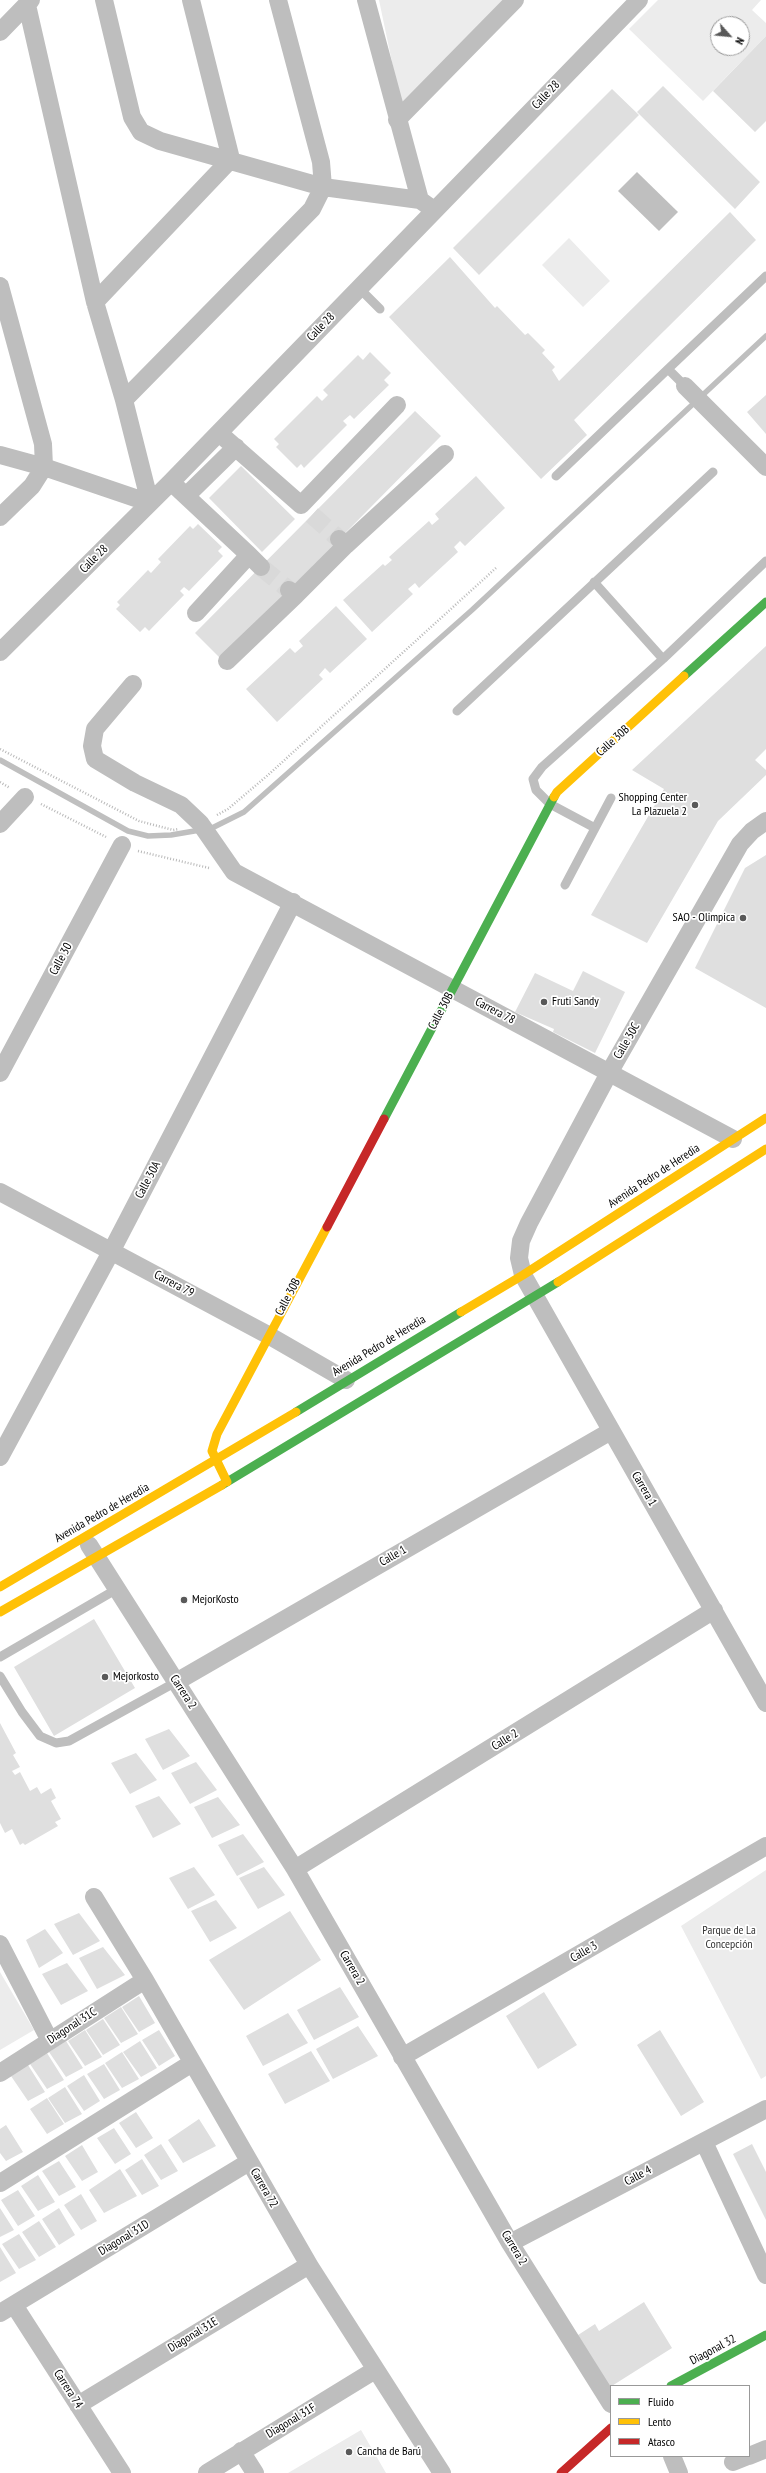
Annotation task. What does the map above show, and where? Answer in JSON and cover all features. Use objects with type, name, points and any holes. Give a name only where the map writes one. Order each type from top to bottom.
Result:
[{"type":"main road","name":"Calle 30B","points":[[227,1482],[212,1451],[217,1434],[268,1335],[454,988],[556,792],[766,602]]},
{"type":"main road","name":"Avenida Pedro de Heredia","points":[[0,1587],[216,1460],[346,1380],[523,1275],[766,1118]]},
{"type":"main road","points":[[0,1612],[227,1482],[535,1296],[766,1149]]},
{"type":"main road","name":"Diagonal 32","points":[[673,2385],[766,2334]]},
{"type":"main road","points":[[561,2473],[610,2429]]},
{"type":"street","points":[[104,0],[132,117],[141,132],[160,141],[231,159],[323,187],[427,205],[397,120],[366,0]]},
{"type":"street","points":[[191,0],[231,159]]},
{"type":"street","points":[[124,400],[312,209],[323,187],[321,162],[278,0]]},
{"type":"street","points":[[397,120],[515,0]]},
{"type":"street","name":"Calle 28","points":[[0,652],[171,482],[359,288],[427,205],[639,0]]},
{"type":"street","points":[[0,32],[29,2]]},
{"type":"street","points":[[29,2],[95,302],[124,400],[150,503]]},
{"type":"street","points":[[95,302],[231,159]]},
{"type":"street","points":[[0,286],[43,444],[44,467],[32,486],[0,517]]},
{"type":"street","points":[[685,386],[766,467]]},
{"type":"street","points":[[219,433],[307,510],[397,405]]},
{"type":"street","points":[[186,496],[236,447]]},
{"type":"street","points":[[227,661],[343,542],[445,454]]},
{"type":"street","points":[[0,455],[44,467],[150,503]]},
{"type":"street","points":[[171,482],[255,561],[196,613]]},
{"type":"street","points":[[134,684],[95,729],[92,746],[95,759],[134,783],[181,806],[202,825]]},
{"type":"street","points":[[0,824],[25,797]]},
{"type":"street","name":"Calle 30C","points":[[523,1275],[519,1258],[521,1241],[609,1073],[740,844],[752,831],[766,821]]},
{"type":"street","name":"Carrera 78","points":[[202,825],[231,868],[734,1139]]},
{"type":"street","name":"Calle 30","points":[[0,1073],[122,845]]},
{"type":"street","name":"Calle 30A","points":[[0,1457],[112,1250],[293,902]]},
{"type":"street","name":"Carrera 79","points":[[0,1192],[112,1250],[268,1335],[346,1380]]},
{"type":"street","name":"Carrera 1","points":[[523,1275],[766,1703]]},
{"type":"street","name":"Calle 1","points":[[176,1682],[611,1431]]},
{"type":"street","name":"Carrera 2","points":[[84,1537],[296,1869],[402,2057],[510,2243],[610,2402]]},
{"type":"street","name":"Calle 2","points":[[296,1869],[714,1610]]},
{"type":"street","name":"Calle 3","points":[[402,2057],[766,1846]]},
{"type":"street","name":"Carrera 72","points":[[94,1897],[145,1980],[308,2265],[442,2473]]},
{"type":"street","points":[[0,1944],[50,2041]]},
{"type":"street","name":"Diagonal 31C","points":[[0,2072],[145,1980]]},
{"type":"street","points":[[0,2183],[192,2063]]},
{"type":"street","name":"Calle 4","points":[[510,2243],[766,2109]]},
{"type":"street","points":[[704,2142],[766,2275]]},
{"type":"street","name":"Diagonal 31D","points":[[7,2309],[249,2162]]},
{"type":"street","name":"Diagonal 31E","points":[[78,2405],[308,2265]]},
{"type":"street","name":"Carrera 74","points":[[7,2309],[78,2405],[122,2473]]},
{"type":"street","name":"Diagonal 31F","points":[[207,2473],[375,2370]]},
{"type":"street","points":[[750,2455],[766,2449]]},
{"type":"street","points":[[241,2452],[255,2473]]},
{"type":"street","points":[[672,2457],[679,2473]]},
{"type":"lane","points":[[556,476],[766,276]]},
{"type":"lane","points":[[359,288],[380,309]]},
{"type":"lane","points":[[668,369],[685,386]]},
{"type":"lane","points":[[457,711],[713,472]]},
{"type":"lane","points":[[595,828],[550,804],[536,790],[533,779],[542,767],[663,659],[766,561]]},
{"type":"lane","points":[[594,582],[663,659]]},
{"type":"lane","points":[[565,885],[611,798]]},
{"type":"lane","points":[[0,1657],[117,1589]]},
{"type":"lane","points":[[0,1676],[22,1712],[40,1736],[56,1743],[69,1741],[176,1682]]},
{"type":"path","points":[[0,749],[139,821],[173,830],[202,825],[228,809],[245,795],[496,568]]},
{"type":"green space","points":[[379,0],[506,0],[401,105]]},
{"type":"green space","points":[[658,0],[761,0],[752,10],[766,23],[766,36],[750,53],[750,16],[710,16],[710,56],[747,56],[703,101],[629,29]]},
{"type":"green space","points":[[569,238],[610,281],[583,307],[542,265]]},
{"type":"green space","name":"Parque de La Concepción","points":[[766,1870],[766,2076],[761,2079],[681,1926]]},
{"type":"green space","points":[[0,1972],[34,2030],[0,2050]]},
{"type":"green space","name":"Cancha de Barú","points":[[361,2430],[386,2473],[288,2473]]},
{"type":"shaded area","points":[[637,172],[678,212],[659,231],[618,191]]},
{"type":"building","points":[[766,36],[766,121],[755,132],[713,91],[747,56],[750,56],[750,53]]},
{"type":"building","points":[[663,86],[760,182],[735,209],[637,112]]},
{"type":"building","points":[[612,89],[639,115],[479,275],[453,248]]},
{"type":"building","points":[[730,212],[756,240],[574,420],[587,435],[541,479],[389,317],[450,257],[495,308],[497,306],[525,335],[528,333],[545,350],[542,353],[555,367],[552,370],[559,381]]},
{"type":"building","points":[[370,352],[391,373],[384,380],[389,385],[354,419],[350,415],[343,421],[347,425],[304,468],[301,464],[297,468],[276,447],[279,444],[274,439],[317,396],[322,401],[328,395],[323,390],[358,355],[363,360]]},
{"type":"building","points":[[766,395],[766,434],[747,412]]},
{"type":"building","points":[[415,411],[441,436],[221,659],[195,633]]},
{"type":"building","points":[[241,466],[295,519],[262,552],[209,498]]},
{"type":"building","points":[[476,476],[505,508],[465,546],[460,541],[454,547],[458,552],[419,588],[415,583],[408,589],[413,594],[372,632],[343,600],[383,564],[385,566],[392,560],[389,557],[429,521],[432,525],[439,519],[435,514]]},
{"type":"building","points":[[198,524],[222,547],[218,551],[223,556],[189,591],[184,587],[180,591],[184,595],[149,631],[145,627],[140,632],[116,609],[120,605],[117,602],[148,570],[151,573],[161,562],[158,559],[190,526],[193,529]]},
{"type":"building","points":[[336,606],[367,639],[330,673],[325,668],[319,675],[323,679],[277,722],[246,689],[290,648],[295,653],[303,646],[299,641]]},
{"type":"building","name":"Shopping Center La Plazuela 2","points":[[766,646],[766,749],[755,760],[766,770],[766,775],[718,821],[647,943],[591,915],[664,789],[632,770]]},
{"type":"building","name":"SAO - Olimpica","points":[[766,855],[766,1008],[695,968],[745,868]]},
{"type":"building","points":[[583,971],[625,992],[595,1053],[553,1032],[554,1029],[515,1012],[535,973],[573,991]]},
{"type":"building","points":[[94,1619],[135,1688],[54,1736],[14,1667]]},
{"type":"building","points":[[0,1723],[16,1753],[13,1755],[20,1767],[12,1771],[15,1775],[20,1772],[30,1791],[37,1787],[41,1794],[51,1788],[56,1798],[51,1801],[61,1819],[55,1822],[58,1826],[25,1845],[23,1843],[20,1845],[12,1829],[5,1833],[0,1823]]},
{"type":"building","points":[[169,1729],[190,1756],[163,1770],[145,1739]]},
{"type":"building","points":[[136,1753],[157,1780],[130,1794],[111,1763]]},
{"type":"building","points":[[196,1762],[217,1790],[190,1804],[171,1773]]},
{"type":"building","points":[[159,1796],[181,1824],[153,1838],[135,1806]]},
{"type":"building","points":[[218,1797],[240,1825],[212,1838],[194,1807]]},
{"type":"building","points":[[243,1834],[264,1862],[237,1876],[218,1845]]},
{"type":"building","points":[[194,1867],[215,1895],[188,1909],[169,1878]]},
{"type":"building","points":[[264,1867],[285,1895],[258,1909],[239,1878]]},
{"type":"building","points":[[216,1900],[237,1928],[210,1942],[191,1911]]},
{"type":"building","points":[[290,1911],[321,1960],[244,2010],[209,1960]]},
{"type":"building","points":[[79,1913],[100,1941],[73,1955],[54,1924]]},
{"type":"building","points":[[45,1929],[63,1953],[39,1968],[26,1940]]},
{"type":"building","points":[[103,1947],[125,1975],[97,1989],[79,1958]]},
{"type":"building","points":[[67,1963],[88,1991],[61,2005],[42,1974]]},
{"type":"building","points":[[340,1987],[359,2017],[314,2040],[297,2010]]},
{"type":"building","points":[[544,1992],[577,2045],[538,2069],[506,2016]]},
{"type":"building","points":[[139,1996],[155,2023],[139,2032],[122,2007]]},
{"type":"building","points":[[121,2007],[138,2034],[121,2043],[104,2018]]},
{"type":"building","points":[[288,2013],[308,2043],[263,2066],[246,2036]]},
{"type":"building","points":[[103,2019],[120,2045],[103,2055],[86,2030]]},
{"type":"building","points":[[358,2026],[378,2056],[333,2079],[316,2049]]},
{"type":"building","points":[[85,2030],[102,2057],[85,2066],[68,2041]]},
{"type":"building","points":[[159,2030],[175,2056],[159,2066],[142,2040]]},
{"type":"building","points":[[660,2030],[704,2102],[681,2116],[637,2045]]},
{"type":"building","points":[[66,2041],[83,2068],[66,2077],[49,2052]]},
{"type":"building","points":[[140,2041],[157,2068],[141,2077],[123,2052]]},
{"type":"building","points":[[311,2051],[330,2081],[285,2104],[268,2074]]},
{"type":"building","points":[[122,2052],[139,2079],[122,2088],[105,2063]]},
{"type":"building","points":[[47,2053],[64,2080],[47,2089],[30,2064]]},
{"type":"building","points":[[104,2064],[120,2090],[104,2099],[87,2074]]},
{"type":"building","points":[[28,2065],[45,2092],[28,2101],[11,2076]]},
{"type":"building","points":[[84,2075],[100,2101],[84,2111],[67,2086]]},
{"type":"building","points":[[65,2087],[82,2114],[65,2123],[48,2098]]},
{"type":"building","points":[[47,2098],[64,2124],[47,2134],[30,2109]]},
{"type":"building","points":[[136,2112],[153,2138],[136,2148],[119,2123]]},
{"type":"building","points":[[199,2119],[216,2146],[183,2163],[168,2140]]},
{"type":"building","points":[[6,2125],[23,2152],[6,2161],[0,2153],[0,2129]]},
{"type":"building","points":[[114,2128],[131,2154],[115,2164],[97,2138]]},
{"type":"building","points":[[161,2144],[178,2171],[161,2180],[144,2155]]},
{"type":"building","points":[[752,2144],[766,2172],[766,2220],[733,2154]]},
{"type":"building","points":[[82,2145],[98,2172],[82,2181],[65,2156]]},
{"type":"building","points":[[142,2159],[159,2186],[142,2195],[125,2170]]},
{"type":"building","points":[[59,2161],[76,2187],[59,2196],[42,2171]]},
{"type":"building","points":[[120,2169],[137,2196],[104,2213],[89,2190]]},
{"type":"building","points":[[38,2175],[55,2202],[38,2211],[21,2186]]},
{"type":"building","points":[[18,2190],[35,2216],[18,2226],[1,2200]]},
{"type":"building","points":[[81,2194],[97,2221],[81,2230],[64,2205]]},
{"type":"building","points":[[0,2208],[14,2230],[0,2237]]},
{"type":"building","points":[[59,2208],[75,2235],[59,2245],[42,2219]]},
{"type":"building","points":[[39,2221],[56,2247],[39,2257],[22,2232]]},
{"type":"building","points":[[19,2234],[36,2260],[19,2269],[2,2244]]},
{"type":"building","points":[[0,2247],[16,2273],[0,2282]]},
{"type":"building","points":[[644,2302],[672,2348],[613,2385],[610,2385],[610,2387],[607,2389],[575,2337],[595,2324],[599,2331]]},
{"type":"waterway","points":[[0,760],[128,831],[148,836],[171,835],[212,828],[244,812],[472,610],[766,336]]},
{"type":"tunnel","points":[[312,515],[339,539]]},
{"type":"tunnel","points":[[261,567],[289,590]]},
{"type":"traffic: fast","points":[[684,676],[766,602]]},
{"type":"traffic: fast","points":[[384,1119],[554,797]]},
{"type":"traffic: fast","points":[[222,1485],[558,1282]]},
{"type":"traffic: fast","points":[[296,1412],[461,1312]]},
{"type":"traffic: fast","points":[[673,2385],[766,2335]]},
{"type":"traffic: slow","points":[[554,797],[557,792],[684,676]]},
{"type":"traffic: slow","points":[[461,1312],[523,1275],[766,1118]]},
{"type":"traffic: slow","points":[[558,1282],[766,1149]]},
{"type":"traffic: slow","points":[[227,1482],[212,1451],[217,1434],[327,1227]]},
{"type":"traffic: slow","points":[[0,1587],[296,1412]]},
{"type":"traffic: slow","points":[[0,1612],[222,1485]]},
{"type":"traffic: jam","points":[[327,1227],[384,1119]]},
{"type":"traffic: jam","points":[[561,2473],[610,2429]]},
{"type":"place","name":"Shopping Center La Plazuela 2","points":[[695,805]]},
{"type":"place","name":"SAO - Olimpica","points":[[743,918]]},
{"type":"place","name":"Fruti Sandy","points":[[544,1002]]},
{"type":"place","name":"MejorKosto","points":[[184,1600]]},
{"type":"place","name":"Mejorkosto","points":[[105,1677]]},
{"type":"place","name":"Cancha de Barú","points":[[349,2452]]}]
